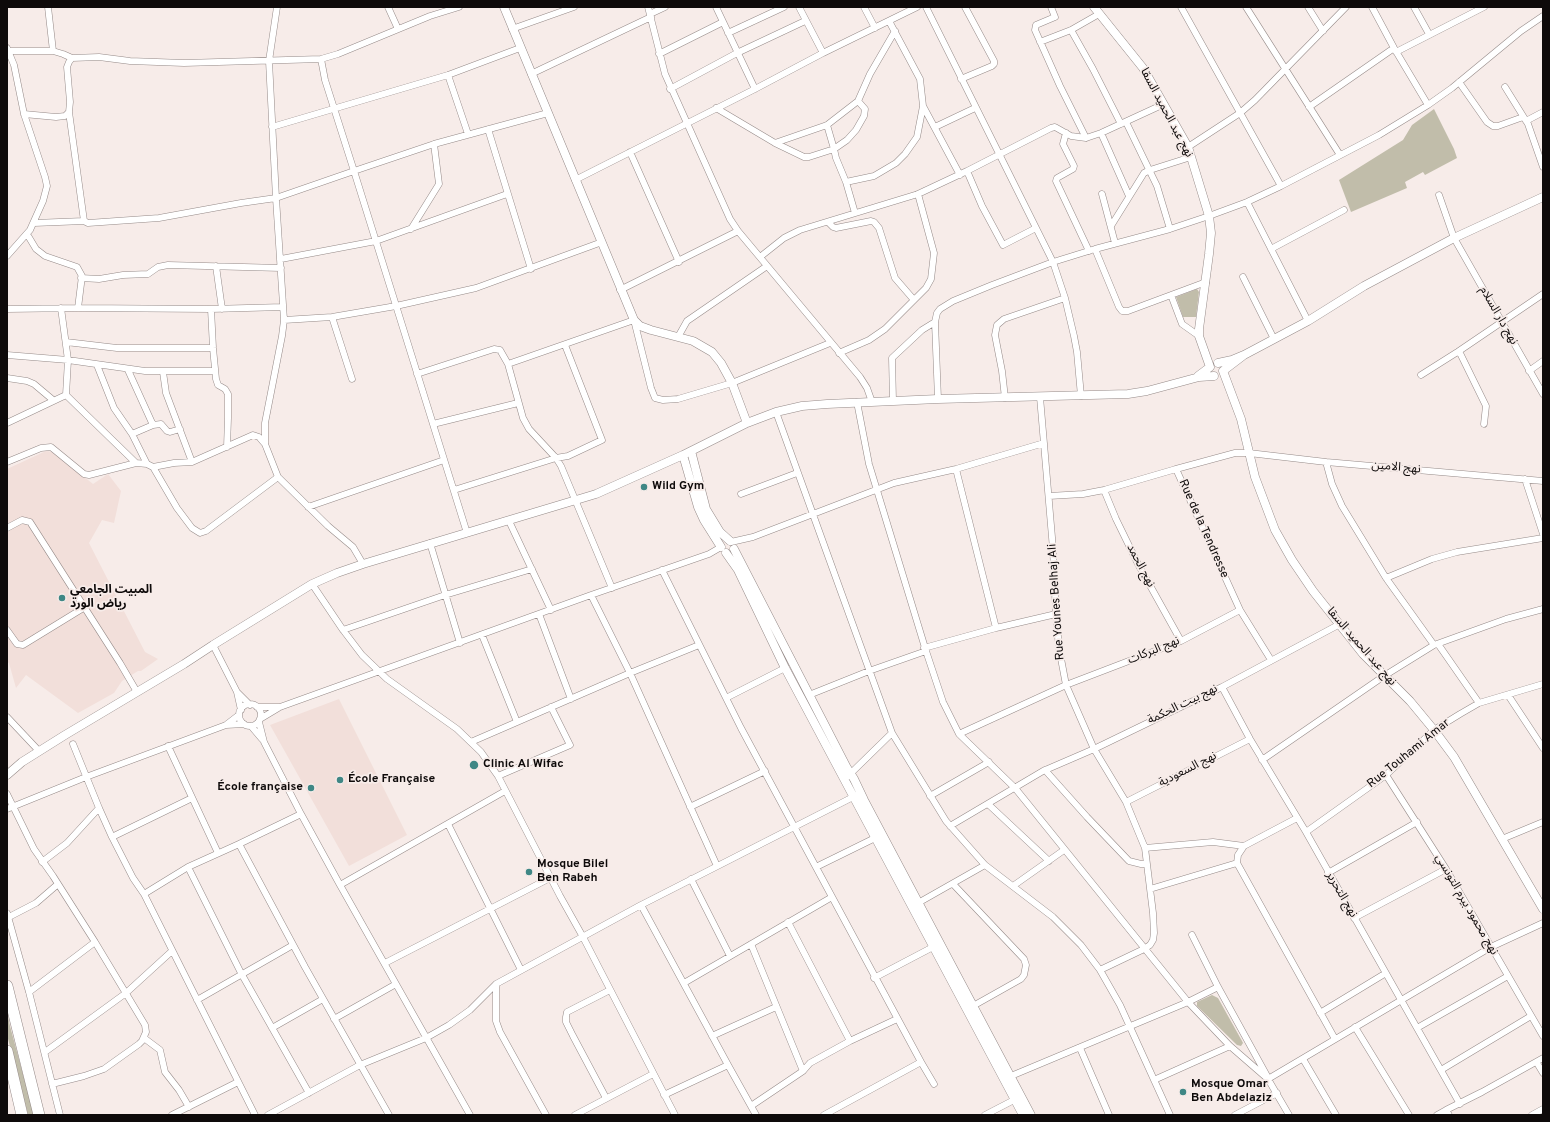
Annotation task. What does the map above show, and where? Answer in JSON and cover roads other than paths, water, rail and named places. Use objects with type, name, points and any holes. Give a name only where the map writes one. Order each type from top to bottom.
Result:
[{"type":"highway","points":[[7,986],[39,1115]]},
{"type":"highway","points":[[7,1051],[22,1115]]},
{"type":"main road","points":[[504,7],[602,242],[620,290],[634,320],[640,326],[693,341],[712,352],[721,363],[732,383],[748,423]]},
{"type":"main road","name":"نهج عبد الحميد السقا","points":[[1097,10],[1143,68],[1188,147],[1209,216],[1211,233],[1206,282],[1198,329],[1205,351],[1215,364]]},
{"type":"main road","points":[[7,774],[39,751],[184,664],[312,584],[337,573],[577,501],[683,455],[748,423],[776,412],[802,406],[938,399],[1128,394],[1147,391],[1193,378],[1218,374],[1244,355],[1308,321],[1364,286],[1454,238],[1543,197]]},
{"type":"main road","points":[[1193,378],[1215,364],[1232,360],[1244,355]]},
{"type":"main road","points":[[1215,364],[1210,371],[1218,374]]},
{"type":"main road","points":[[1215,364],[1222,366],[1218,374]]},
{"type":"main road","name":"نهج عبد الحميد السقا","points":[[1218,374],[1228,388],[1241,419],[1255,477],[1275,530],[1292,560],[1313,591],[1363,654],[1410,702],[1434,730],[1454,757],[1543,908]]},
{"type":"main road","points":[[691,451],[706,509],[720,532],[732,545],[809,695],[847,776]]},
{"type":"main road","points":[[683,455],[698,507],[704,520],[738,570],[785,668],[918,903],[1031,1115]]},
{"type":"main road","points":[[723,550],[724,541],[732,545]]},
{"type":"main road","points":[[723,550],[730,553],[732,545]]},
{"type":"main road","points":[[7,768],[22,762]]},
{"type":"main road","points":[[857,795],[875,838],[1023,1115]]},
{"type":"street","points":[[48,7],[53,51]]},
{"type":"street","points":[[265,444],[265,423],[284,320],[269,61],[277,7]]},
{"type":"street","points":[[388,7],[398,29]]},
{"type":"street","points":[[7,256],[27,234],[34,223],[43,201],[46,182],[24,114],[14,65],[8,49],[53,51],[72,58],[99,57],[130,61],[184,63],[321,59],[338,54],[444,9],[459,7]]},
{"type":"street","points":[[512,29],[574,7]]},
{"type":"street","points":[[531,74],[649,13],[665,7]]},
{"type":"street","points":[[716,7],[755,89]]},
{"type":"street","points":[[728,33],[784,7]]},
{"type":"street","points":[[799,7],[823,53]]},
{"type":"street","points":[[864,7],[875,28]]},
{"type":"street","points":[[575,180],[916,7]]},
{"type":"street","points":[[926,7],[1053,262],[1065,298],[1077,352],[1081,396]]},
{"type":"street","points":[[961,79],[994,64],[994,61],[965,7]]},
{"type":"street","points":[[1051,7],[1056,17],[1036,25],[1035,27],[1040,42],[1086,138]]},
{"type":"street","points":[[1246,7],[1340,155]]},
{"type":"street","points":[[1308,7],[1323,31]]},
{"type":"street","points":[[1188,147],[1240,112],[1259,97],[1346,7]]},
{"type":"street","points":[[1372,7],[1428,106]]},
{"type":"street","points":[[1414,7],[1429,34]]},
{"type":"street","points":[[1309,108],[1395,50],[1484,7]]},
{"type":"street","points":[[1183,8],[1281,186]]},
{"type":"street","points":[[1040,42],[1071,30],[1097,10]]},
{"type":"street","points":[[649,13],[659,54],[670,89],[730,219],[738,231],[867,388],[872,402]]},
{"type":"street","points":[[938,399],[936,322],[938,311],[953,301],[1053,262],[1115,243],[1170,229],[1209,216],[1247,202],[1281,186],[1400,123],[1428,106],[1543,16]]},
{"type":"street","points":[[670,89],[737,53],[805,21]]},
{"type":"street","points":[[889,21],[920,79],[924,106],[960,175]]},
{"type":"street","points":[[659,54],[723,22]]},
{"type":"street","points":[[1071,30],[1150,170],[1157,186],[1170,229]]},
{"type":"street","points":[[775,143],[827,125],[858,101],[870,74],[895,31]]},
{"type":"street","points":[[272,127],[448,75],[520,48]]},
{"type":"street","points":[[72,58],[67,67],[70,102],[69,112],[84,222]]},
{"type":"street","points":[[321,59],[325,80],[467,533]]},
{"type":"street","points":[[448,75],[468,134]]},
{"type":"street","points":[[1459,82],[1487,122],[1493,126],[1524,119],[1543,112]]},
{"type":"street","points":[[1505,87],[1524,119],[1543,167]]},
{"type":"street","points":[[716,108],[775,143],[804,157],[809,157],[834,149],[856,130],[864,116],[865,109],[858,101]]},
{"type":"street","points":[[760,258],[784,238],[800,230],[918,194],[960,175],[1055,126],[1071,136],[1086,138],[1101,133],[1164,104]]},
{"type":"street","points":[[846,182],[874,176],[896,163],[917,137],[924,106]]},
{"type":"street","points":[[935,127],[975,108]]},
{"type":"street","points":[[24,114],[56,117],[65,116],[69,112]]},
{"type":"street","points":[[34,223],[94,223],[159,218],[276,198],[434,144],[548,113]]},
{"type":"street","points":[[827,125],[836,158],[846,182],[855,214]]},
{"type":"street","points":[[488,129],[531,269]]},
{"type":"street","points":[[1066,133],[1063,144],[1074,166],[1073,169],[1057,178],[1056,181],[1092,250],[1119,307],[1122,310],[1128,310],[1206,282]]},
{"type":"street","points":[[1101,133],[1129,196]]},
{"type":"street","points":[[411,229],[440,184],[434,144]]},
{"type":"street","points":[[630,152],[679,262]]},
{"type":"street","points":[[1111,226],[1144,173],[1191,157]]},
{"type":"street","points":[[967,171],[982,206],[1002,245],[1036,228]]},
{"type":"street","points":[[281,259],[376,241],[508,194]]},
{"type":"street","points":[[839,353],[875,336],[885,329],[926,288],[931,279],[934,253],[918,194]]},
{"type":"street","points":[[1102,194],[1115,243]]},
{"type":"street","name":"نهج دار السلام","points":[[1439,195],[1454,238],[1543,394]]},
{"type":"street","points":[[1247,202],[1308,321]]},
{"type":"street","points":[[1272,250],[1344,210]]},
{"type":"street","points":[[828,222],[836,228],[870,221],[874,222],[879,228],[891,271],[895,278],[914,300]]},
{"type":"street","points":[[620,290],[679,262],[738,231]]},
{"type":"street","points":[[27,234],[40,252],[52,260],[74,265],[79,270],[82,278],[78,308]]},
{"type":"street","points":[[284,320],[332,317],[396,306],[476,288],[602,242]]},
{"type":"street","points":[[82,278],[98,279],[123,275],[148,274],[162,266],[168,265],[281,268]]},
{"type":"street","points":[[216,266],[222,309]]},
{"type":"street","points":[[678,337],[687,321],[767,266]]},
{"type":"street","points":[[1243,277],[1274,338]]},
{"type":"street","points":[[1421,375],[1543,294]]},
{"type":"street","points":[[1171,295],[1182,324],[1199,336]]},
{"type":"street","points":[[1005,398],[1002,371],[995,335],[997,325],[1004,319],[1065,298]]},
{"type":"street","points":[[7,309],[78,308],[211,310],[284,307]]},
{"type":"street","points":[[61,308],[68,360],[66,395],[136,463]]},
{"type":"street","points":[[211,310],[215,371],[218,385],[225,389],[228,394],[227,447]]},
{"type":"street","points":[[332,317],[352,379]]},
{"type":"street","points":[[508,364],[634,320],[651,388],[655,398],[663,400],[678,399],[732,383],[830,343]]},
{"type":"street","points":[[894,401],[892,358],[922,330],[936,322]]},
{"type":"street","points":[[66,342],[117,348],[213,348]]},
{"type":"street","points":[[454,490],[556,458],[568,456],[602,440],[565,345]]},
{"type":"street","points":[[417,374],[497,349],[500,350],[508,364],[518,403],[529,429],[562,466],[612,588]]},
{"type":"street","points":[[1459,351],[1486,406],[1484,424]]},
{"type":"street","points":[[7,355],[68,360],[128,370],[163,372],[215,371]]},
{"type":"street","points":[[1529,371],[1543,361]]},
{"type":"street","points":[[97,365],[114,408],[132,434],[147,464]]},
{"type":"street","points":[[128,370],[154,425]]},
{"type":"street","points":[[163,372],[166,393],[192,462]]},
{"type":"street","points":[[7,378],[27,381],[34,384],[53,400]]},
{"type":"street","points":[[7,422],[66,395]]},
{"type":"street","name":"Rue Younes Belhaj Ali","points":[[1040,397],[1049,496],[1059,648],[1066,685],[1094,749],[1126,802],[1145,848],[1154,913],[1154,933],[1153,940],[1144,949]]},
{"type":"street","points":[[857,402],[869,464],[925,649],[943,702],[959,734],[1015,788],[1188,1002],[1230,1046],[1268,1079]]},
{"type":"street","points":[[432,424],[518,403]]},
{"type":"street","points":[[776,412],[892,733],[950,826],[986,865],[1053,917],[1081,944],[1100,970],[1120,1005],[1170,1115]]},
{"type":"street","points":[[132,434],[154,425],[161,424],[166,431],[170,432],[180,429]]},
{"type":"street","points":[[153,467],[174,463],[192,462],[253,435],[259,437],[265,444],[278,477],[308,507],[353,547],[363,564]]},
{"type":"street","points":[[732,545],[894,483],[956,469],[1044,443]]},
{"type":"street","points":[[7,462],[44,447],[55,449],[84,474],[89,475],[136,463],[147,464],[153,467],[177,508],[192,528],[200,533],[206,531],[278,477]]},
{"type":"street","name":"نهج الامين","points":[[1176,470],[1235,453],[1249,453],[1326,462],[1543,481]]},
{"type":"street","points":[[308,507],[444,460]]},
{"type":"street","points":[[1326,462],[1332,484],[1342,506],[1386,578],[1479,703]]},
{"type":"street","points":[[956,469],[996,628]]},
{"type":"street","name":"Rue de la Tendresse","points":[[1049,496],[1083,494],[1104,490],[1176,470],[1240,610],[1271,660]]},
{"type":"street","points":[[742,494],[797,473]]},
{"type":"street","points":[[1525,479],[1543,534]]},
{"type":"street","name":"نهج الحمد","points":[[1104,490],[1126,538],[1180,641]]},
{"type":"street","points":[[7,528],[22,520],[30,522],[120,663],[136,692]]},
{"type":"street","points":[[509,521],[551,610]]},
{"type":"street","points":[[1386,578],[1432,559],[1457,552],[1543,538]]},
{"type":"street","points":[[430,544],[460,642]]},
{"type":"street","points":[[251,726],[280,707],[591,595],[723,550]]},
{"type":"street","points":[[343,630],[446,595],[532,570]]},
{"type":"street","points":[[662,570],[764,771],[874,978],[934,1084]]},
{"type":"street","points":[[312,584],[362,655],[379,672],[458,729],[481,752],[498,776],[675,1115]]},
{"type":"street","points":[[591,595],[630,673],[717,866]]},
{"type":"street","points":[[7,630],[17,644],[23,645],[85,607]]},
{"type":"street","points":[[1262,760],[1384,676],[1436,645],[1506,619],[1543,609]]},
{"type":"street","name":"نهج البركات","points":[[959,734],[1066,685],[1180,641],[1240,610]]},
{"type":"street","points":[[539,614],[570,699]]},
{"type":"street","points":[[809,695],[925,649],[996,628],[1056,614]]},
{"type":"street","name":"نهج بيت الحكمة","points":[[950,826],[1045,770],[1094,749],[1222,687],[1340,624]]},
{"type":"street","points":[[482,635],[517,722]]},
{"type":"street","points":[[213,645],[237,692],[241,722],[244,724]]},
{"type":"street","points":[[471,742],[630,673],[700,645]]},
{"type":"street","points":[[726,698],[785,668]]},
{"type":"street","name":"Rue Touhami Amar","points":[[1306,832],[1386,775],[1434,730],[1479,703],[1543,684]]},
{"type":"street","name":"نهج التحرير","points":[[1222,687],[1250,739],[1306,832],[1460,1104]]},
{"type":"street","points":[[237,692],[261,712],[259,721],[264,742]]},
{"type":"street","points":[[1508,695],[1543,748]]},
{"type":"street","points":[[226,726],[247,705],[280,707]]},
{"type":"street","points":[[498,776],[570,745],[551,707]]},
{"type":"street","points":[[7,717],[39,751]]},
{"type":"street","points":[[10,808],[86,777],[226,726],[244,724],[251,726],[264,742],[340,885],[470,1115]]},
{"type":"street","points":[[847,776],[892,733]]},
{"type":"street","name":"نهج السعودية","points":[[1126,802],[1250,739]]},
{"type":"street","points":[[73,744],[112,837],[133,878],[144,894],[255,1115]]},
{"type":"street","points":[[168,746],[218,853]]},
{"type":"street","points":[[930,796],[988,762]]},
{"type":"street","points":[[1045,770],[1129,861],[1147,864]]},
{"type":"street","points":[[690,807],[764,771]]},
{"type":"street","name":"نهج محمود بيرم التونسي","points":[[1386,775],[1446,869],[1543,1036]]},
{"type":"street","points":[[340,885],[505,791]]},
{"type":"street","points":[[7,794],[10,808],[26,836],[95,942],[145,1025],[146,1032],[144,1038],[139,1044],[104,1068],[84,1076],[52,1084]]},
{"type":"street","points":[[268,1115],[360,1065],[426,1038],[460,1019],[496,984],[641,905],[857,795]]},
{"type":"street","points":[[112,837],[192,798]]},
{"type":"street","points":[[988,804],[1049,860]]},
{"type":"street","points":[[42,862],[67,843],[99,808]]},
{"type":"street","points":[[144,894],[188,867],[301,814]]},
{"type":"street","points":[[1297,818],[1244,846],[1238,854],[1237,864],[1335,1039]]},
{"type":"street","points":[[1328,873],[1417,822]]},
{"type":"street","points":[[1502,838],[1543,822]]},
{"type":"street","points":[[448,824],[521,970]]},
{"type":"street","points":[[816,867],[875,838]]},
{"type":"street","points":[[1145,848],[1213,842],[1244,846]]},
{"type":"street","points":[[239,844],[293,945],[389,1115]]},
{"type":"street","points":[[1013,886],[1064,850]]},
{"type":"street","points":[[1150,889],[1237,864]]},
{"type":"street","points":[[918,903],[986,865]]},
{"type":"street","points":[[188,867],[241,973],[309,1093]]},
{"type":"street","points":[[1354,918],[1446,869]]},
{"type":"street","points":[[385,964],[550,878]]},
{"type":"street","points":[[691,879],[730,956]]},
{"type":"street","points":[[58,884],[36,903],[8,915],[45,1052],[60,1115]]},
{"type":"street","points":[[953,884],[1024,959],[1026,965],[1024,975],[1021,979],[973,1006]]},
{"type":"street","points":[[684,982],[832,897]]},
{"type":"street","points":[[641,905],[756,1115]]},
{"type":"street","points":[[788,922],[850,1041]]},
{"type":"street","points":[[1268,1079],[1491,947],[1543,923]]},
{"type":"street","points":[[1192,935],[1218,987],[1289,1115]]},
{"type":"street","points":[[29,992],[95,942]]},
{"type":"street","points":[[751,944],[803,1071]]},
{"type":"street","points":[[197,1000],[241,973],[293,945]]},
{"type":"street","points":[[874,978],[933,947]]},
{"type":"street","points":[[1100,970],[1144,949]]},
{"type":"street","points":[[45,1052],[126,993],[172,951]]},
{"type":"street","points":[[1320,1014],[1386,973]]},
{"type":"street","points":[[1417,1028],[1508,976]]},
{"type":"street","points":[[334,1019],[396,984]]},
{"type":"street","points":[[496,984],[496,1021],[500,1032],[546,1115]]},
{"type":"street","points":[[1011,1076],[1188,1002],[1218,987]]},
{"type":"street","points":[[606,1098],[566,1022],[566,1017],[567,1012],[610,990]]},
{"type":"street","points":[[272,1028],[323,999]]},
{"type":"street","points":[[712,1036],[776,1007]]},
{"type":"street","points":[[1441,1070],[1531,1016]]},
{"type":"street","points":[[751,1106],[803,1071],[810,1063],[850,1041],[898,1019]]},
{"type":"street","points":[[1356,1027],[1409,1115]]},
{"type":"street","points":[[144,1038],[160,1050],[165,1072],[179,1090],[189,1107]]},
{"type":"street","points":[[1154,1080],[1230,1046]]},
{"type":"street","points":[[1080,1048],[1109,1115]]},
{"type":"street","points":[[1437,1115],[1448,1113],[1460,1104],[1537,1063],[1543,1058]]},
{"type":"street","points":[[1303,1059],[1336,1115]]},
{"type":"street","points":[[824,1115],[921,1062]]},
{"type":"street","points":[[1537,1063],[1543,1073]]},
{"type":"street","points":[[664,1095],[728,1065]]},
{"type":"street","points":[[575,1115],[653,1074]]},
{"type":"street","points":[[172,1115],[238,1082]]},
{"type":"street","points":[[1239,1114],[1277,1093]]},
{"type":"street","points":[[985,1115],[1014,1100]]},
{"type":"street","points":[[1532,1115],[1543,1109]]},
{"type":"place","name":"Wild Gym","points":[[644,487]]},
{"type":"place","name":"المبيت الجامعي رياض الورد","points":[[62,598]]},
{"type":"place","name":"Clinic Al Wifac","points":[[474,765]]},
{"type":"place","name":"École Française","points":[[340,780]]},
{"type":"place","name":"École française","points":[[311,788]]},
{"type":"place","name":"Mosque Bilel Ben Rabeh","points":[[529,872]]},
{"type":"place","name":"Mosque Omar Ben Abdelaziz","points":[[1183,1092]]}]
